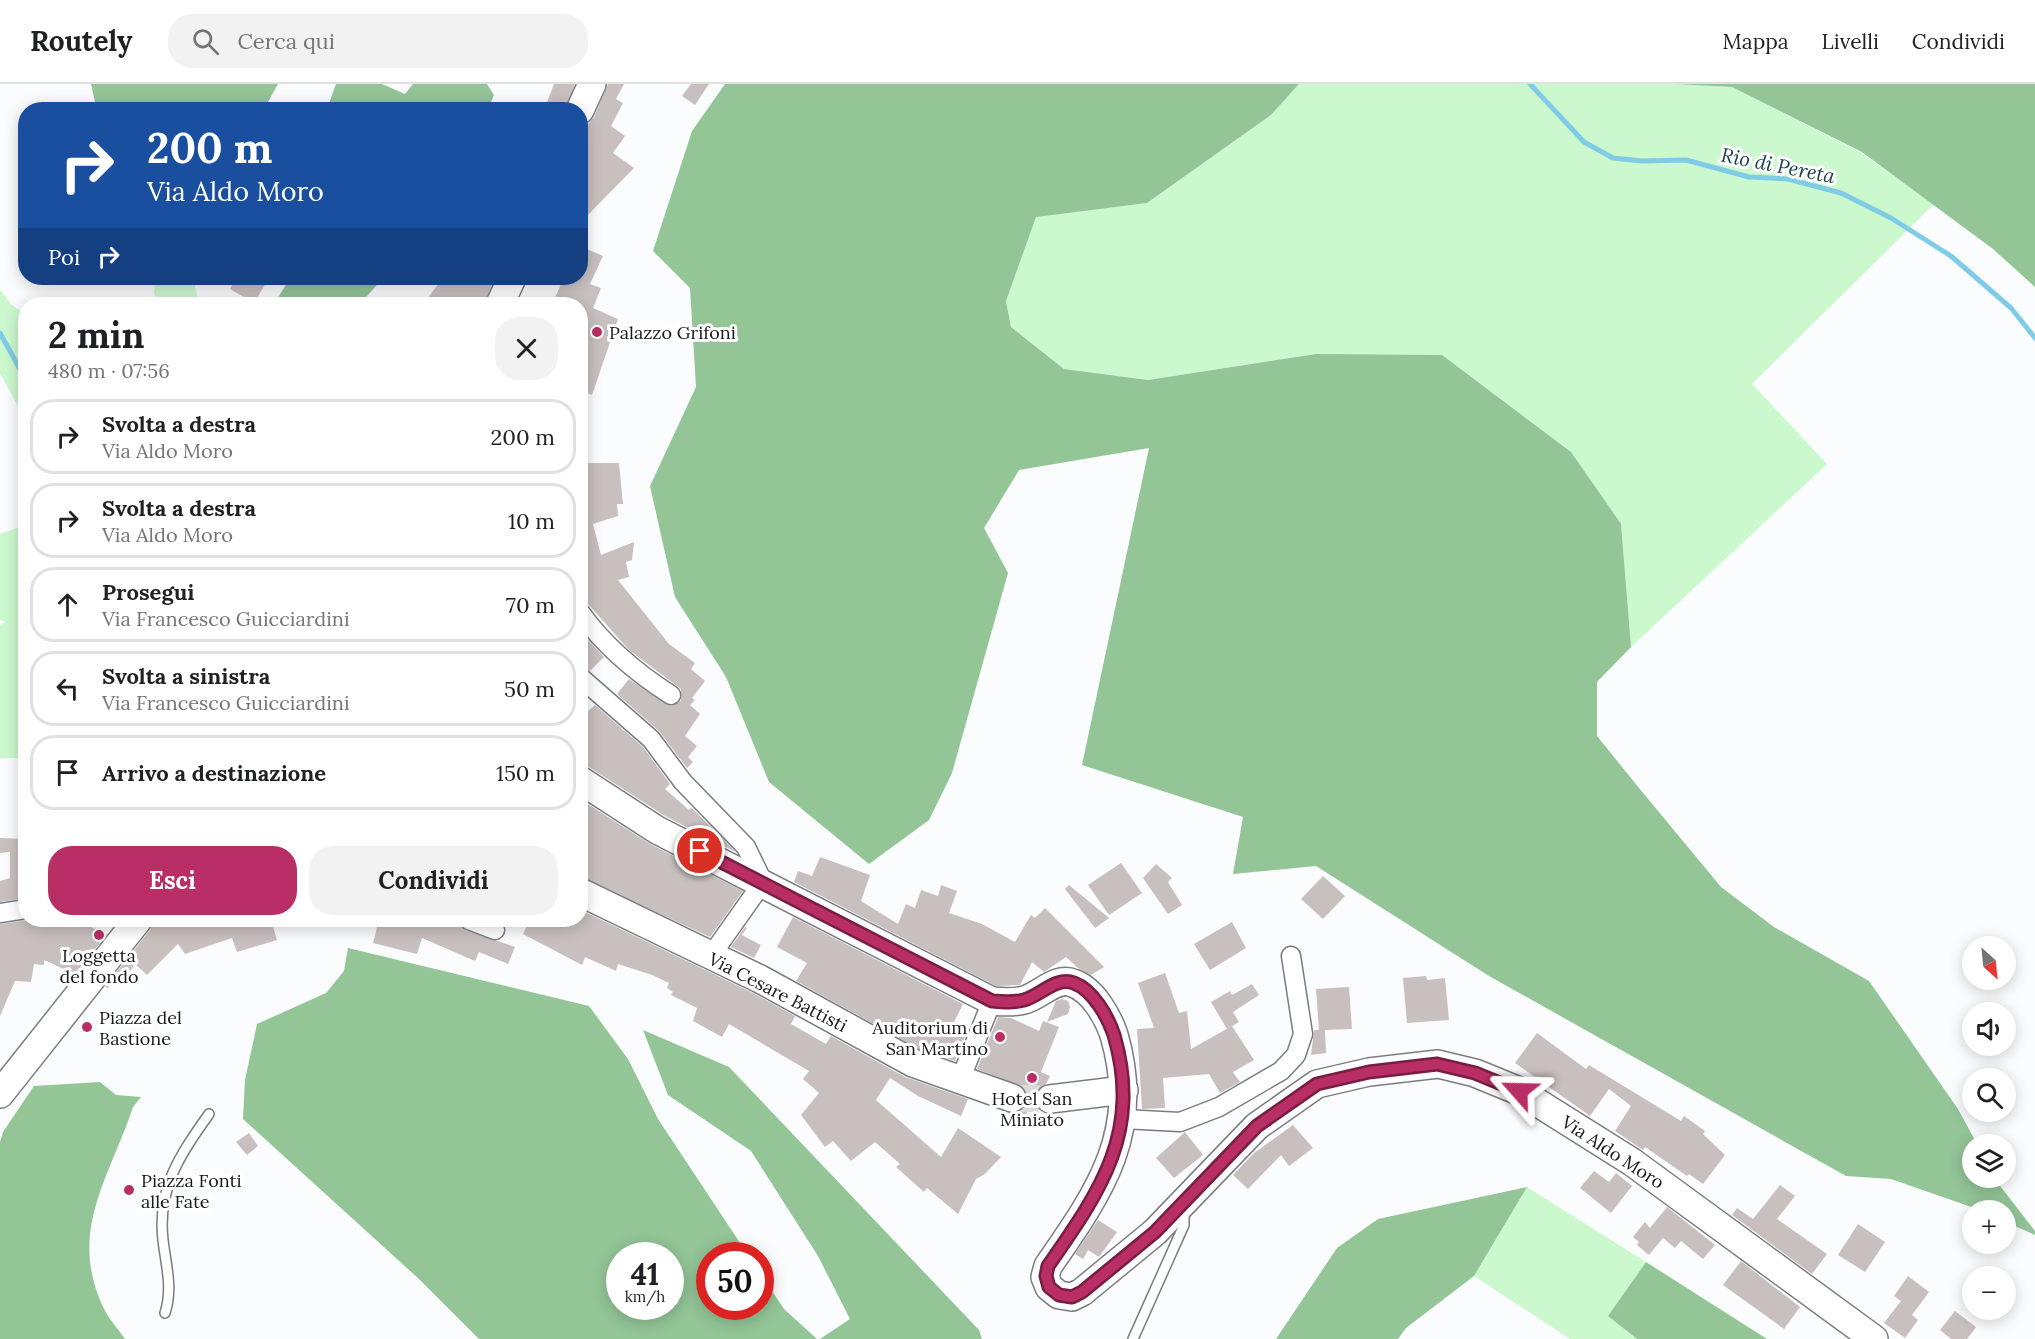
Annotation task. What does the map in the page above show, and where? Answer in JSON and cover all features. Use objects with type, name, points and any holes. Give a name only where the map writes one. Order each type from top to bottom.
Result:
[{"type":"main road","points":[[584,102],[592,84]]},
{"type":"main road","points":[[588,785],[657,830],[763,882],[992,1001]]},
{"type":"main road","name":"Via Cesare Battisti","points":[[588,896],[710,957],[760,979],[913,1063],[1012,1098]]},
{"type":"main road","points":[[0,1094],[131,927]]},
{"type":"main road","name":"Via Aldo Moro","points":[[992,1001],[1026,1000],[1061,982],[1072,982],[1084,988],[1109,1020],[1119,1051],[1124,1090],[1124,1119],[1103,1181],[1048,1266],[1046,1276],[1049,1287],[1059,1295],[1072,1297],[1082,1292],[1147,1239],[1257,1126],[1317,1084],[1420,1064],[1457,1067],[1493,1079],[1519,1091],[1632,1162],[1874,1339]]},
{"type":"main road","points":[[1050,1099],[1124,1090]]},
{"type":"street","points":[[588,623],[611,650],[639,674],[671,695]]},
{"type":"street","points":[[588,684],[651,739],[683,782],[746,847],[763,882],[710,957]]},
{"type":"street","points":[[0,913],[18,910]]},
{"type":"street","points":[[487,927],[495,930]]},
{"type":"street","points":[[1124,1119],[1180,1122],[1219,1107],[1281,1071],[1296,1055],[1303,1035],[1291,956]]},
{"type":"street","points":[[960,1080],[992,1001]]},
{"type":"lane","points":[[165,1313],[170,1296],[161,1210],[175,1166],[209,1114]]},
{"type":"lane","points":[[1133,1339],[1184,1225],[1185,1201]]},
{"type":"green space","points":[[91,84],[278,84],[268,102],[95,102]]},
{"type":"green space","points":[[336,84],[382,84],[405,94],[413,84],[487,84],[494,95],[491,102],[330,102]]},
{"type":"green space","points":[[725,84],[1299,84],[1271,115],[1147,203],[1036,217],[1006,301],[1011,327],[1064,369],[1148,380],[1316,354],[1442,355],[1571,452],[1621,524],[1631,647],[1597,682],[1597,736],[1721,887],[1774,927],[1869,981],[1958,1109],[1962,1122],[1965,1122],[1972,1134],[1962,1134],[1962,1188],[2002,1188],[2011,1200],[1962,1200],[1962,1204],[1891,1179],[1846,1176],[1489,976],[1316,866],[1233,874],[1243,817],[1082,765],[1149,448],[1019,470],[984,528],[1008,573],[952,773],[929,820],[869,864],[769,782],[726,677],[675,597],[650,486],[696,387],[690,288],[653,251],[692,131]]},
{"type":"green space","points":[[1299,84],[1676,84],[1732,87],[1862,153],[1934,204],[1752,384],[1827,464],[1631,647],[1621,524],[1316,354],[1148,380],[1064,369],[1011,327],[1006,301],[1036,216],[1147,203],[1271,115]]},
{"type":"green space","points":[[1676,84],[2035,84],[2035,287],[1993,249],[1862,152],[1732,87]]},
{"type":"green space","points":[[155,285],[195,285],[197,297],[156,297]]},
{"type":"green space","points":[[286,285],[377,285],[366,297],[278,297]]},
{"type":"green space","points":[[0,290],[18,309],[18,406],[0,373]]},
{"type":"green space","points":[[17,528],[18,758],[0,758],[0,625],[5,622],[0,620],[0,534]]},
{"type":"green space","points":[[348,948],[589,1006],[628,1059],[658,1119],[739,1242],[696,1242],[696,1320],[774,1320],[774,1294],[784,1309],[817,1339],[479,1339],[419,1279],[243,1119],[245,1080],[257,1024],[326,993],[344,971]]},
{"type":"green space","points":[[643,1030],[729,1067],[979,1330],[982,1339],[820,1339],[850,1319],[818,1256],[751,1151],[668,1095]]},
{"type":"green space","points":[[100,1082],[116,1095],[141,1097],[133,1107],[104,1182],[91,1230],[90,1255],[94,1281],[104,1309],[125,1339],[0,1339],[0,1142],[3,1132],[34,1086]]},
{"type":"green space","points":[[1527,1187],[1646,1262],[1608,1316],[1637,1339],[1570,1339],[1474,1276]]},
{"type":"green space","points":[[1527,1187],[1474,1276],[1406,1328],[1398,1339],[1276,1339],[1337,1248],[1378,1219]]},
{"type":"green space","points":[[2016,1206],[2035,1231],[2035,1235],[2016,1226]]},
{"type":"green space","points":[[1646,1262],[1767,1339],[1637,1339],[1608,1316]]},
{"type":"building","points":[[554,84],[575,84],[568,102],[547,102]]},
{"type":"building","points":[[608,84],[624,84],[616,99],[623,103],[611,126],[625,136],[613,153],[634,168],[588,215],[588,123],[594,117]]},
{"type":"building","points":[[691,84],[709,84],[695,105],[682,96]]},
{"type":"building","name":"Palazzo Grifoni","points":[[588,249],[603,256],[590,284],[601,288],[593,308],[618,319],[592,395],[588,393],[588,297],[555,297],[561,285],[588,285]]},
{"type":"building","points":[[232,285],[265,285],[258,297],[244,297],[230,289]]},
{"type":"building","points":[[438,285],[492,285],[487,297],[428,297]]},
{"type":"building","points":[[588,463],[619,463],[623,504],[617,504],[618,516],[593,524],[601,555],[634,542],[632,560],[626,562],[629,577],[618,580],[669,644],[695,663],[691,669],[705,681],[692,698],[695,700],[690,705],[700,714],[685,736],[697,746],[688,757],[693,762],[687,768],[659,731],[617,694],[629,679],[671,706],[681,701],[681,689],[629,650],[589,605]]},
{"type":"building","points":[[588,640],[604,657],[590,671],[588,670]]},
{"type":"building","points":[[595,705],[643,747],[670,784],[665,789],[689,810],[691,808],[695,811],[736,852],[665,816],[588,767],[588,711]]},
{"type":"building","points":[[588,804],[650,844],[743,891],[710,937],[588,881]]},
{"type":"building","points":[[0,838],[18,839],[18,899],[0,902],[0,881],[10,878],[10,852],[0,853]]},
{"type":"building","points":[[820,857],[870,875],[861,901],[898,924],[906,904],[915,908],[921,890],[938,896],[941,885],[957,891],[949,913],[982,924],[1015,942],[1031,915],[1035,918],[1045,908],[1104,967],[1091,975],[1078,968],[1066,957],[1044,972],[1032,962],[1020,985],[996,986],[794,882],[798,871],[812,876]]},
{"type":"building","points":[[1121,863],[1142,893],[1109,915],[1088,885]]},
{"type":"building","points":[[1156,864],[1172,878],[1168,882],[1182,905],[1168,914],[1143,878]]},
{"type":"building","points":[[1323,876],[1345,896],[1323,919],[1301,899]]},
{"type":"building","points":[[1069,885],[1109,918],[1095,928],[1065,889]]},
{"type":"building","points":[[588,913],[753,993],[795,1016],[791,1024],[826,1044],[831,1036],[905,1077],[968,1099],[961,1116],[918,1096],[890,1078],[876,1100],[941,1157],[958,1128],[1001,1157],[985,1174],[976,1179],[958,1214],[927,1188],[924,1192],[896,1167],[900,1164],[875,1142],[851,1161],[833,1141],[825,1147],[801,1115],[819,1093],[803,1079],[809,1071],[729,1024],[722,1037],[693,1021],[697,1008],[671,995],[673,992],[667,988],[669,983],[618,964],[616,971],[585,957],[582,965],[523,934],[526,927],[588,927]]},
{"type":"building","points":[[793,917],[963,1004],[953,1024],[967,1032],[955,1061],[919,1049],[796,981],[807,963],[777,947]]},
{"type":"building","points":[[18,922],[18,927],[91,927],[107,934],[75,974],[44,960],[44,965],[34,964],[31,982],[15,981],[0,1016],[0,924]]},
{"type":"building","points":[[1232,922],[1246,948],[1210,970],[1194,944]]},
{"type":"building","points":[[151,927],[273,927],[277,940],[237,952],[232,938],[185,954],[178,944],[147,975],[135,964],[123,981],[116,977],[108,988],[105,987]]},
{"type":"building","points":[[377,927],[460,927],[515,947],[508,964],[479,952],[475,961],[422,938],[417,954],[373,943]]},
{"type":"building","points":[[745,927],[747,928],[742,935],[761,945],[754,958],[731,947]]},
{"type":"building","points":[[1165,973],[1179,1013],[1187,1011],[1191,1049],[1232,1026],[1254,1060],[1233,1072],[1240,1082],[1220,1093],[1209,1074],[1163,1078],[1165,1108],[1142,1109],[1137,1029],[1154,1028],[1138,983]]},
{"type":"building","points":[[1426,976],[1427,980],[1445,978],[1449,1020],[1407,1023],[1403,978]]},
{"type":"building","points":[[1252,984],[1259,995],[1233,1012],[1239,1022],[1227,1029],[1211,1002],[1230,991],[1232,995]]},
{"type":"building","points":[[1349,987],[1352,1029],[1325,1030],[1326,1053],[1311,1055],[1314,1030],[1319,1030],[1316,989]]},
{"type":"building","points":[[1062,999],[1068,1001],[1070,1007],[1068,1014],[1047,1022],[1056,1001]]},
{"type":"building","points":[[998,1017],[1011,1018],[1039,1031],[1043,1021],[1059,1027],[1041,1072],[1050,1076],[1046,1084],[1035,1093],[1037,1108],[1030,1105],[1024,1119],[1015,1113],[1023,1110],[1027,1103],[1024,1087],[977,1069]]},
{"type":"building","points":[[1537,1033],[1586,1069],[1589,1065],[1681,1121],[1684,1116],[1705,1131],[1703,1134],[1725,1155],[1703,1184],[1689,1174],[1687,1176],[1645,1147],[1643,1150],[1615,1131],[1631,1106],[1609,1089],[1590,1116],[1515,1063]]},
{"type":"building","points":[[1293,1125],[1313,1148],[1289,1166],[1281,1155],[1248,1189],[1233,1175],[1254,1153]]},
{"type":"building","points":[[1185,1132],[1203,1155],[1174,1178],[1156,1158]]},
{"type":"building","points":[[249,1133],[258,1146],[247,1155],[236,1142]]},
{"type":"building","points":[[1594,1171],[1609,1182],[1616,1173],[1632,1186],[1611,1213],[1580,1188]]},
{"type":"building","points":[[1780,1185],[1795,1196],[1777,1219],[1827,1254],[1812,1274],[1732,1215],[1737,1208],[1753,1219]]},
{"type":"building","points":[[1667,1207],[1715,1245],[1703,1259],[1681,1241],[1675,1248],[1663,1238],[1649,1255],[1637,1245],[1639,1242],[1633,1237],[1645,1222],[1650,1228]]},
{"type":"building","points":[[1098,1220],[1117,1232],[1099,1257],[1088,1250],[1083,1259],[1075,1254]]},
{"type":"building","points":[[1858,1224],[1885,1242],[1865,1272],[1838,1255]]},
{"type":"building","points":[[1741,1261],[1800,1307],[1784,1329],[1723,1285]]},
{"type":"building","points":[[1908,1276],[1929,1292],[1912,1315],[1918,1320],[1905,1338],[1884,1323],[1901,1301],[1894,1296]]},
{"type":"building","points":[[1955,1311],[1962,1316],[1962,1320],[1967,1320],[1976,1327],[1967,1339],[1951,1339],[1940,1330]]},
{"type":"waterway","name":"Rio di Pereta","points":[[1530,84],[1584,142],[1613,158],[1642,161],[1686,160],[1749,177],[1788,179],[1841,193],[1891,218],[1951,256],[2011,308],[2035,338]]},
{"type":"waterway","points":[[0,333],[18,366]]},
{"type":"tunnel","points":[[1012,1098],[1050,1099]]},
{"type":"place","name":"Palazzo Grifoni","points":[[597,332]]},
{"type":"place","name":"Loggetta del fondo","points":[[99,935]]},
{"type":"place","name":"Piazza del Bastione","points":[[87,1027]]},
{"type":"place","name":"Auditorium di San Martino","points":[[1000,1037]]},
{"type":"place","name":"Hotel San Miniato","points":[[1032,1078]]},
{"type":"place","name":"Piazza Fonti alle Fate","points":[[129,1190]]},
{"type":"route","points":[[700,851],[992,1001],[1026,1000],[1061,982],[1072,982],[1084,988],[1109,1020],[1119,1051],[1124,1090],[1124,1119],[1103,1181],[1048,1266],[1046,1276],[1049,1287],[1059,1295],[1072,1297],[1107,1273],[1155,1232],[1257,1126],[1317,1084],[1369,1072],[1420,1064],[1437,1064],[1457,1067],[1493,1079],[1519,1091]]}]
